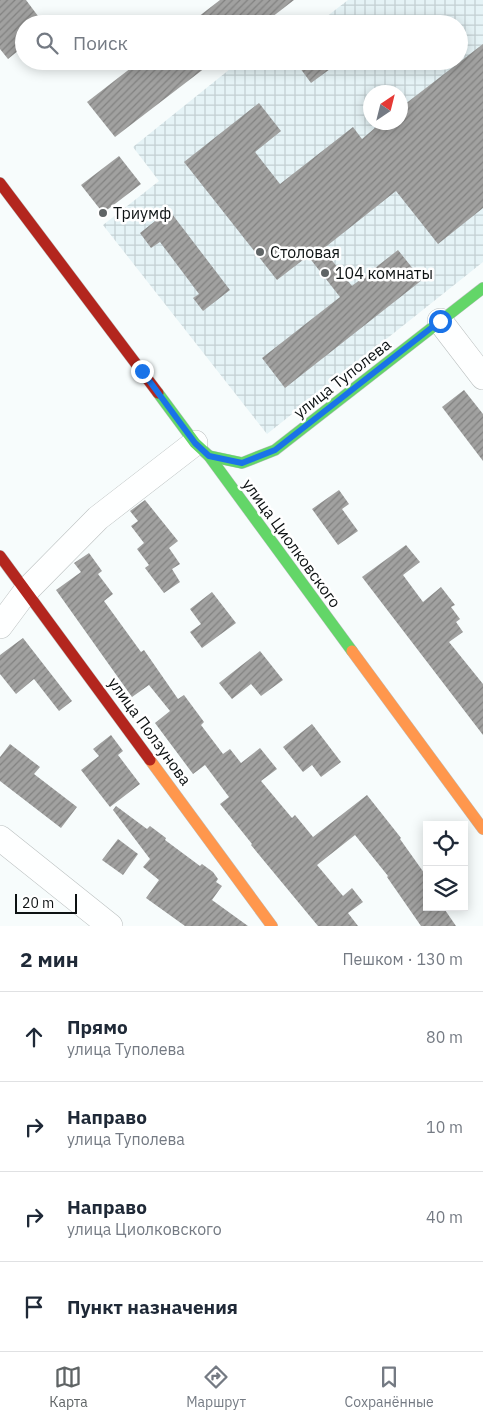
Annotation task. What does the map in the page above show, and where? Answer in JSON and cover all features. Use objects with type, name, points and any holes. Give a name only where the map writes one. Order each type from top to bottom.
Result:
[{"type":"street","name":"улица Циолковского","points":[[0,183],[202,450],[483,829]]},
{"type":"street","name":"улица Туполева","points":[[202,450],[242,463],[275,450],[483,288]]},
{"type":"street","points":[[440,321],[483,377]]},
{"type":"street","points":[[0,626],[26,591],[98,518],[202,450]]},
{"type":"street","name":"улица Ползунова","points":[[0,556],[272,926]]},
{"type":"street","points":[[0,838],[110,926]]},
{"type":"shaded area","points":[[348,0],[483,0],[483,262],[267,434],[103,225],[159,181],[133,147],[229,70],[468,70],[468,15],[329,15]]},
{"type":"building","points":[[0,0],[26,0],[37,15],[15,15],[15,53],[8,59],[0,49]]},
{"type":"building","points":[[220,0],[294,0],[275,15],[201,15]]},
{"type":"building","points":[[483,44],[483,208],[438,244],[396,191],[323,249],[352,286],[398,250],[422,280],[285,388],[262,358],[340,297],[308,256],[277,280],[184,162],[259,103],[281,131],[255,152],[280,184],[353,127],[362,139],[373,130],[408,130],[408,102],[449,70],[468,70],[468,56]]},
{"type":"building","points":[[128,70],[202,70],[115,137],[87,102]]},
{"type":"building","points":[[301,70],[329,70],[311,83]]},
{"type":"building","points":[[119,156],[141,184],[103,213],[81,185]]},
{"type":"building","points":[[169,210],[230,290],[203,311],[193,298],[199,294],[160,242],[151,248],[140,233]]},
{"type":"building","points":[[464,390],[483,414],[483,461],[442,407]]},
{"type":"building","points":[[339,490],[349,504],[342,509],[358,531],[338,545],[312,509]]},
{"type":"building","points":[[145,500],[178,541],[169,548],[180,564],[172,569],[180,582],[164,593],[145,568],[149,565],[137,549],[144,543],[131,526],[138,521],[130,511]]},
{"type":"building","points":[[406,545],[420,562],[403,575],[423,602],[441,587],[455,605],[451,607],[460,619],[456,622],[463,632],[449,642],[483,684],[483,735],[362,577]]},
{"type":"building","points":[[89,553],[102,571],[98,574],[113,594],[104,601],[141,652],[144,650],[178,699],[184,695],[204,722],[201,725],[223,754],[230,749],[241,763],[260,748],[277,769],[261,781],[292,818],[295,815],[313,837],[367,795],[401,838],[423,871],[423,911],[446,911],[456,926],[421,926],[388,876],[355,835],[317,865],[343,896],[352,888],[363,902],[348,913],[358,926],[318,926],[251,845],[220,804],[229,797],[205,765],[193,774],[155,723],[170,711],[149,685],[132,697],[56,590],[81,572],[74,563]]},
{"type":"building","points":[[212,592],[236,623],[202,648],[190,632],[201,624],[190,609]]},
{"type":"building","points":[[23,638],[72,701],[59,711],[34,679],[16,694],[0,674],[0,655]]},
{"type":"building","points":[[260,651],[283,680],[261,696],[251,684],[232,699],[219,683]]},
{"type":"building","points":[[312,724],[341,762],[321,777],[312,765],[303,772],[283,747]]},
{"type":"building","points":[[111,735],[123,751],[118,755],[140,784],[110,807],[81,770],[99,756],[93,749]]},
{"type":"building","points":[[10,744],[40,767],[34,774],[77,807],[61,828],[0,781],[0,757]]},
{"type":"building","points":[[116,806],[147,829],[150,826],[166,838],[165,840],[200,866],[202,864],[213,872],[218,879],[216,882],[222,886],[212,900],[248,926],[185,926],[146,898],[159,880],[143,867],[150,859],[113,810]]},
{"type":"building","points":[[118,839],[138,854],[123,875],[102,860]]},
{"type":"traffic: fast","points":[[209,456],[242,463],[275,450],[483,288]]},
{"type":"traffic: fast","points":[[158,393],[195,443],[209,456],[352,651]]},
{"type":"traffic: slow","points":[[352,651],[483,829]]},
{"type":"traffic: slow","points":[[150,760],[272,926]]},
{"type":"traffic: jam","points":[[0,183],[158,393]]},
{"type":"traffic: jam","points":[[0,556],[150,760]]},
{"type":"place","name":"Триумф","points":[[103,213]]},
{"type":"place","name":"Столовая","points":[[260,252]]},
{"type":"place","name":"104 комнаты","points":[[325,273]]},
{"type":"route","points":[[142,371],[195,443],[209,456],[242,463],[275,450],[440,321]]}]
